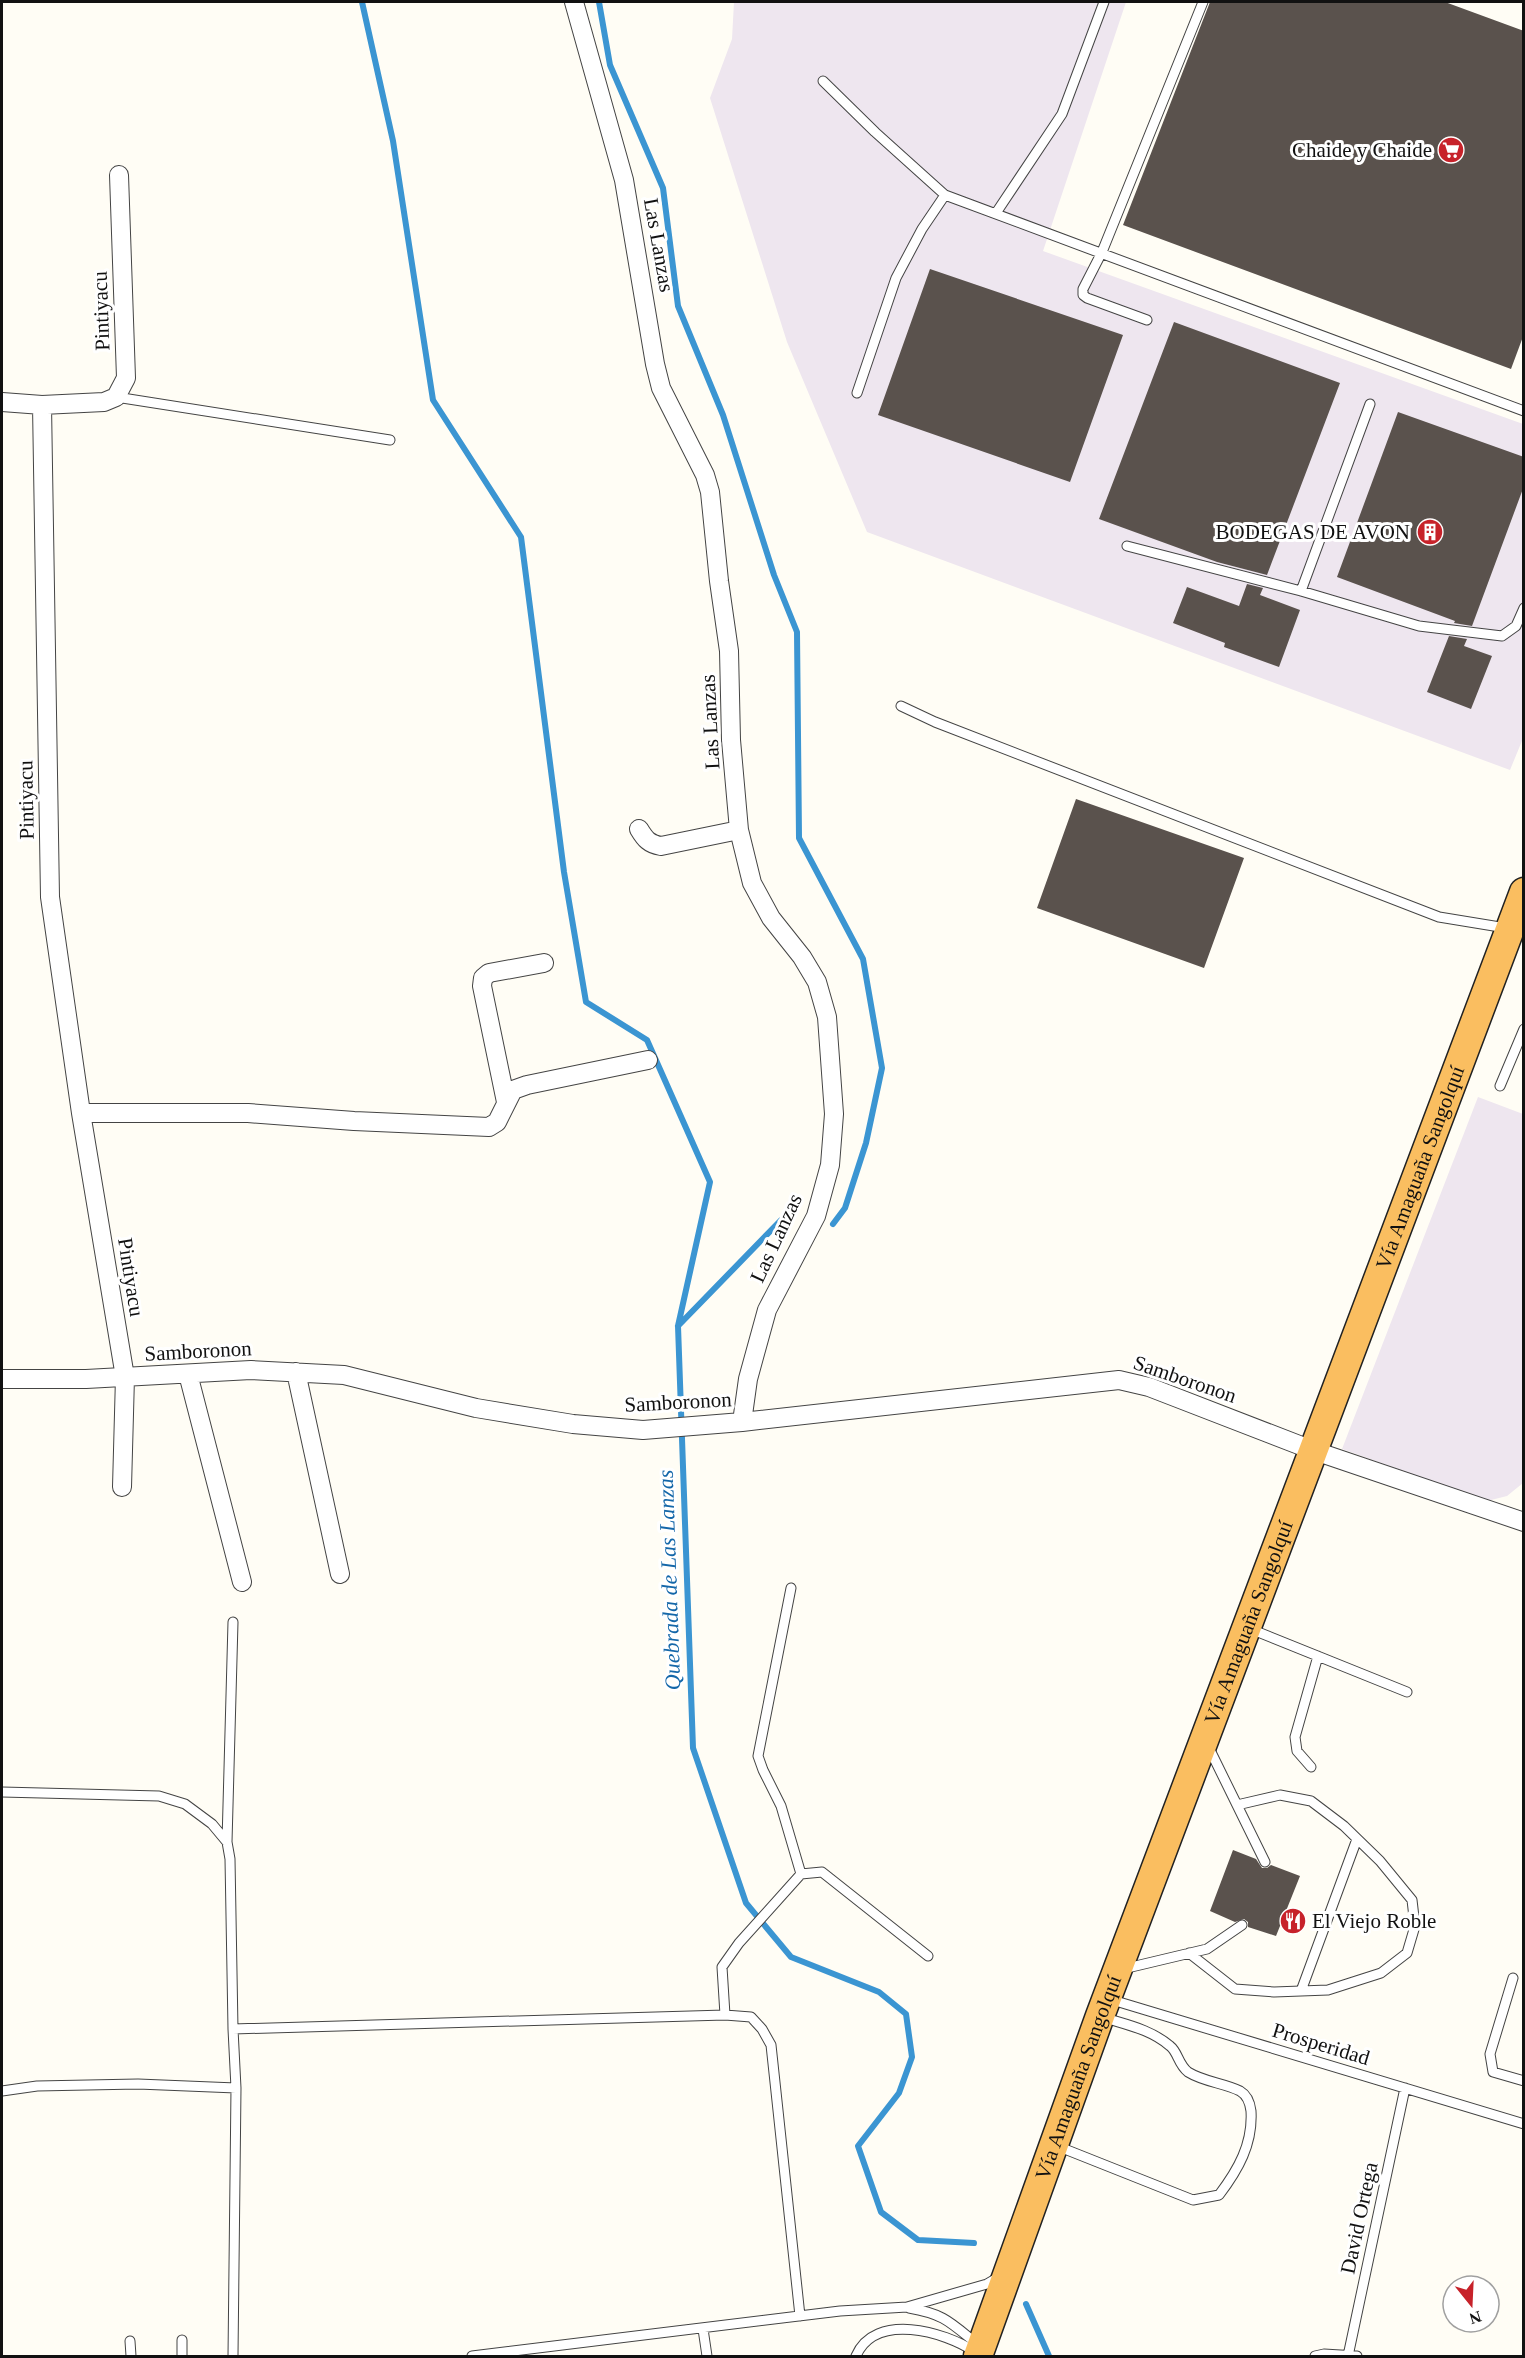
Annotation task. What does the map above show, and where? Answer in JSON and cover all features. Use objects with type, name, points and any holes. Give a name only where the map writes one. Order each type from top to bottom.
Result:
[{"type":"highway","name":"Vía Amaguaña Sangolquí","points":[[980,2353],[1104,2007],[1312,1450],[1517,930],[1524,891]]},
{"type":"street","name":"Las Lanzas","points":[[574,2],[624,180],[661,388],[705,475],[710,492],[729,651],[731,740],[739,830],[752,883],[759,901],[818,982],[827,1017],[834,1114],[830,1165],[816,1216],[767,1310],[748,1379],[733,1422]]},
{"type":"street","name":"Pintiyacu","points":[[116,397],[126,378],[120,175]]},
{"type":"street","points":[[2,402],[42,405],[104,402],[116,397]]},
{"type":"street","name":"Pintiyacu","points":[[42,405],[50,897],[81,1113],[125,1377],[122,1487]]},
{"type":"street","points":[[639,829],[644,839],[652,845],[661,846],[739,830]]},
{"type":"street","points":[[506,1102],[482,986],[483,978],[489,973],[544,963]]},
{"type":"street","points":[[81,1113],[248,1113],[354,1121],[489,1127],[497,1122],[513,1090],[527,1085],[648,1060]]},
{"type":"street","name":"Samboronon","points":[[2,1379],[125,1377],[251,1370],[344,1374],[476,1408],[573,1424],[643,1430],[1119,1380],[1149,1387],[1312,1450],[1524,1522]]},
{"type":"street","points":[[296,1372],[340,1574]]},
{"type":"street","points":[[188,1374],[242,1582]]},
{"type":"lane","points":[[996,213],[1062,114],[1104,2]]},
{"type":"lane","points":[[1147,320],[1087,298],[1083,295],[1083,290],[1102,252],[1203,2]]},
{"type":"lane","points":[[823,81],[945,195],[1524,411]]},
{"type":"lane","points":[[857,393],[896,278],[922,229],[945,195]]},
{"type":"lane","points":[[116,397],[390,440]]},
{"type":"lane","points":[[1300,591],[1370,404]]},
{"type":"lane","points":[[1127,546],[1300,591],[1419,626],[1502,636],[1516,626],[1524,608]]},
{"type":"lane","points":[[901,706],[935,722],[1439,917],[1517,930]]},
{"type":"lane","points":[[1500,1086],[1524,1029]]},
{"type":"lane","points":[[791,1588],[758,1756],[781,1806],[801,1874]]},
{"type":"lane","points":[[233,1622],[226,1842],[230,1859],[236,2088],[233,2356]]},
{"type":"lane","points":[[1246,1628],[1407,1692]]},
{"type":"lane","points":[[1311,1767],[1297,1751],[1295,1737],[1318,1656]]},
{"type":"lane","points":[[1204,1739],[1265,1862]]},
{"type":"lane","points":[[2,1792],[159,1796],[185,1804],[212,1824],[226,1842]]},
{"type":"lane","points":[[1189,1953],[1235,1989],[1274,1992],[1328,1990],[1381,1973],[1407,1953],[1414,1926],[1412,1900],[1380,1861],[1357,1839],[1311,1801],[1280,1795],[1237,1805]]},
{"type":"lane","points":[[1301,1991],[1357,1839]]},
{"type":"lane","points":[[725,2015],[722,1967],[739,1943],[801,1874],[822,1872],[928,1956]]},
{"type":"lane","points":[[1118,1970],[1207,1949],[1242,1925]]},
{"type":"lane","points":[[1513,1978],[1490,2054],[1493,2072],[1524,2081]]},
{"type":"lane","points":[[1054,2145],[1193,2199],[1219,2195],[1234,2175],[1248,2146],[1252,2123],[1250,2103],[1242,2092],[1193,2075],[1179,2062],[1173,2048],[1150,2032],[1104,2007]]},
{"type":"lane","name":"Prosperidad","points":[[1104,2007],[1406,2088],[1524,2124]]},
{"type":"lane","points":[[233,2029],[725,2015],[751,2017],[762,2029],[771,2045],[800,2316]]},
{"type":"lane","points":[[2,2091],[37,2086],[138,2084],[236,2088]]},
{"type":"lane","name":"David Ortega","points":[[1351,2356],[1406,2088]]},
{"type":"lane","points":[[472,2356],[840,2311],[907,2307],[987,2284],[1008,2272]]},
{"type":"lane","points":[[907,2307],[932,2312],[948,2319],[980,2353]]},
{"type":"lane","points":[[703,2329],[707,2356]]},
{"type":"lane","points":[[856,2356],[872,2336],[887,2330],[943,2335],[980,2353]]},
{"type":"lane","points":[[182,2340],[182,2356]]},
{"type":"lane","points":[[130,2341],[131,2356]]},
{"type":"lane","points":[[1316,2356],[1324,2354],[1351,2356]]},
{"type":"shaded area","points":[[734,2],[1126,2],[1043,251],[1523,424],[1524,736],[1510,770],[867,532],[787,342],[710,98],[732,39]]},
{"type":"shaded area","points":[[1478,1097],[1523,1114],[1523,1483],[1507,1496],[1487,1501],[1342,1449]]},
{"type":"building","points":[[1210,2],[1445,2],[1524,31],[1524,334],[1511,369],[1123,225]]},
{"type":"building","points":[[930,269],[1123,335],[1070,482],[878,415]]},
{"type":"building","points":[[1174,322],[1340,383],[1267,575],[1217,562],[1099,519]]},
{"type":"building","name":"BODEGAS DE AVON","points":[[1398,412],[1524,457],[1524,486],[1472,626],[1454,623],[1455,621],[1337,577]]},
{"type":"building","points":[[1247,584],[1263,588],[1260,595],[1300,610],[1279,667],[1224,647],[1225,643],[1173,623],[1187,587],[1239,606]]},
{"type":"building","points":[[1449,636],[1467,639],[1464,646],[1492,656],[1471,709],[1427,692]]},
{"type":"building","points":[[1076,799],[1244,858],[1204,968],[1037,908]]},
{"type":"building","points":[[1233,1850],[1256,1859],[1262,1868],[1271,1865],[1300,1876],[1276,1936],[1248,1927],[1248,1922],[1244,1919],[1235,1922],[1210,1911]]},
{"type":"waterway","name":"Quebrada de Las Lanzas","points":[[362,2],[393,141],[433,400],[521,537],[564,872],[586,1002],[647,1040],[710,1182],[678,1326],[693,1748],[746,1903],[791,1957],[879,1992],[906,2014],[912,2057],[899,2093],[858,2146],[881,2212],[918,2240],[974,2243]]},
{"type":"waterway","points":[[599,2],[610,65],[663,188],[678,306],[723,415],[774,575],[797,632],[799,838],[863,959],[882,1068],[866,1143],[845,1208],[833,1224]]},
{"type":"waterway","points":[[678,1326],[784,1217]]},
{"type":"waterway","name":"Quebrada de Las Lanzas","points":[[1026,2304],[1049,2356]]},
{"type":"place","name":"Chaide y Chaide","points":[[1451,150]]},
{"type":"place","name":"BODEGAS DE AVON","points":[[1430,532]]},
{"type":"place","name":"El Viejo Roble","points":[[1293,1921]]}]
